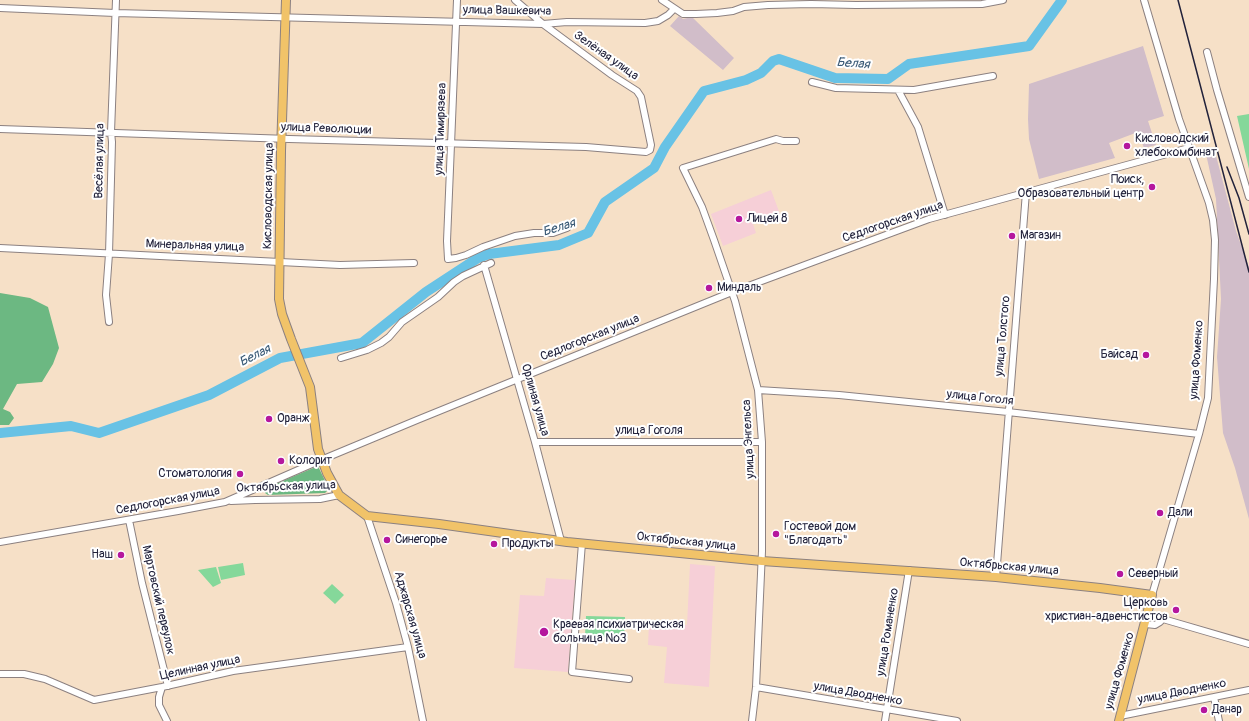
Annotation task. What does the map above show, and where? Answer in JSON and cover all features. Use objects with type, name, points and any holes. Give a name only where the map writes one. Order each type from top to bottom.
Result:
[{"type":"main road","name":"Кисловодская улица","points":[[286,0],[278,299],[290,339],[310,387],[316,438],[321,460]]},
{"type":"main road","points":[[321,460],[339,495]]},
{"type":"main road","name":"Октябрьская улица","points":[[339,495],[367,516],[439,524],[561,541],[762,561],[996,577],[1152,595]]},
{"type":"main road","name":"улица Фоменко","points":[[1119,718],[1146,624],[1152,595]]},
{"type":"street","name":"Весёлая улица","points":[[109,322],[106,295],[109,254],[111,132],[116,0]]},
{"type":"street","name":"улица Тимирязева","points":[[457,0],[447,241],[448,259],[466,255],[483,247],[515,236],[534,233],[553,233],[567,228]]},
{"type":"street","name":"Зелёная улица","points":[[515,0],[543,24],[612,75],[638,91],[641,97],[647,124],[651,145],[650,150]]},
{"type":"street","points":[[662,0],[683,14],[733,11],[744,3],[856,5],[931,2],[982,4],[1003,0]]},
{"type":"street","name":"улица Фоменко","points":[[1144,0],[1179,119],[1209,203],[1213,220],[1215,240],[1208,398],[1152,595]]},
{"type":"street","name":"улица Вашкевича","points":[[0,8],[115,13],[543,24],[567,22],[645,23],[658,20],[668,15],[674,9]]},
{"type":"street","points":[[1207,52],[1249,197]]},
{"type":"street","points":[[812,82],[836,88],[914,90],[993,76]]},
{"type":"street","points":[[898,90],[918,127],[945,215]]},
{"type":"street","name":"улица Революции","points":[[0,129],[282,139],[586,147],[646,152],[650,150]]},
{"type":"street","name":"улица Энгельса","points":[[752,721],[756,687],[762,561],[762,442],[758,390],[732,292],[704,212],[683,168],[776,139],[783,141],[796,141]]},
{"type":"street","name":"Седлогорская улица","points":[[0,542],[225,502],[321,460],[732,292],[929,219],[1189,148]]},
{"type":"street","name":"улица Толстого","points":[[996,577],[1026,192]]},
{"type":"street","name":"Минеральная улица","points":[[0,248],[340,265],[414,263]]},
{"type":"street","points":[[341,358],[367,350],[381,343],[389,337],[402,322],[438,298],[454,282],[491,262]]},
{"type":"street","name":"Орлиная улица","points":[[484,265],[536,442],[561,541]]},
{"type":"street","name":"улица Гоголя","points":[[758,390],[839,395],[1008,412],[1199,434]]},
{"type":"street","name":"улица Гоголя","points":[[536,442],[762,442]]},
{"type":"street","name":"Октябрьская улица","points":[[225,502],[320,499],[339,495]]},
{"type":"street","name":"Аджарская улица","points":[[367,516],[396,603],[408,647],[423,721]]},
{"type":"street","name":"Мартовский переулок","points":[[129,520],[165,686],[160,697],[159,705],[167,721]]},
{"type":"street","points":[[582,543],[572,672],[629,679]]},
{"type":"street","name":"улица Романенко","points":[[885,721],[909,570]]},
{"type":"street","points":[[1146,624],[1155,625],[1163,619],[1249,644]]},
{"type":"street","name":"Целинная улица","points":[[0,674],[24,674],[45,679],[94,700],[233,671],[408,647]]},
{"type":"street","name":"улица Дводненко","points":[[756,687],[957,721]]},
{"type":"street","name":"улица Дводненко","points":[[1119,718],[1249,690]]},
{"type":"street","points":[[1214,697],[1219,721]]},
{"type":"shaded area","points":[[679,16],[683,19],[692,17],[734,58],[723,70],[670,26]]},
{"type":"shaded area","name":"Кисловодский хлебокомбинат","points":[[1143,46],[1164,116],[1148,121],[1156,145],[1144,148],[1138,132],[1109,143],[1115,158],[1039,179],[1029,139],[1029,84]]},
{"type":"shaded area","points":[[1215,152],[1236,231],[1249,267],[1249,519],[1235,468],[1223,433],[1217,357],[1221,299],[1216,199],[1206,154]]},
{"type":"shaded area","name":"Лицей 8","points":[[771,190],[780,214],[753,224],[756,233],[723,246],[711,214]]},
{"type":"shaded area","points":[[690,564],[715,566],[709,687],[664,683],[667,647],[648,645],[649,623],[687,625]]},
{"type":"shaded area","name":"Краевая психиатрическая больница №3","points":[[546,578],[575,580],[568,672],[514,668],[520,595],[544,596]]},
{"type":"green space","points":[[1249,114],[1249,169],[1237,116]]},
{"type":"green space","points":[[0,293],[30,298],[48,307],[59,348],[53,364],[42,382],[17,384],[3,409],[10,412],[14,418],[9,425],[0,425]]},
{"type":"green space","points":[[318,466],[328,487],[328,490],[325,493],[268,495],[265,493],[266,488]]},
{"type":"green space","points":[[243,563],[245,575],[221,580],[218,567]]},
{"type":"green space","points":[[216,567],[221,583],[213,587],[198,570]]},
{"type":"green space","points":[[332,584],[344,595],[335,604],[323,593]]},
{"type":"green space","points":[[586,616],[625,617],[624,638],[585,636]]},
{"type":"waterway","name":"Белая","points":[[0,433],[71,426],[99,433],[209,395],[280,358],[362,343],[426,292],[478,258],[489,254],[559,245],[588,233],[605,202],[654,168],[665,147],[704,91],[746,80],[761,73],[773,61],[779,59],[835,78],[888,79],[909,64],[1029,46],[1062,0]]},
{"type":"railway","points":[[1178,0],[1249,272]]},
{"type":"railway","points":[[1227,167],[1239,198],[1249,234]]},
{"type":"place","name":"Кисловодский хлебокомбинат","points":[[1127,146]]},
{"type":"place","name":"Поиск, Образовательный центр","points":[[1152,187]]},
{"type":"place","name":"Лицей 8","points":[[739,219]]},
{"type":"place","name":"Магазин","points":[[1012,236]]},
{"type":"place","name":"Миндаль","points":[[709,288]]},
{"type":"place","name":"Байсад","points":[[1146,355]]},
{"type":"place","name":"Оранж","points":[[269,419]]},
{"type":"place","name":"Колорит","points":[[281,461]]},
{"type":"place","name":"Стоматология","points":[[240,474]]},
{"type":"place","name":"Дали","points":[[1160,513]]},
{"type":"place","name":"Гостевой дом \"Благодать\"","points":[[776,534]]},
{"type":"place","name":"Синегорье","points":[[387,540]]},
{"type":"place","name":"Продукты","points":[[494,544]]},
{"type":"place","name":"Наш","points":[[121,555]]},
{"type":"place","name":"Северный","points":[[1120,574]]},
{"type":"place","name":"Церковь христиан-адвенстистов","points":[[1176,610]]},
{"type":"place","name":"Краевая психиатрическая больница №3","points":[[544,632]]},
{"type":"place","name":"Данар","points":[[1204,710]]}]
